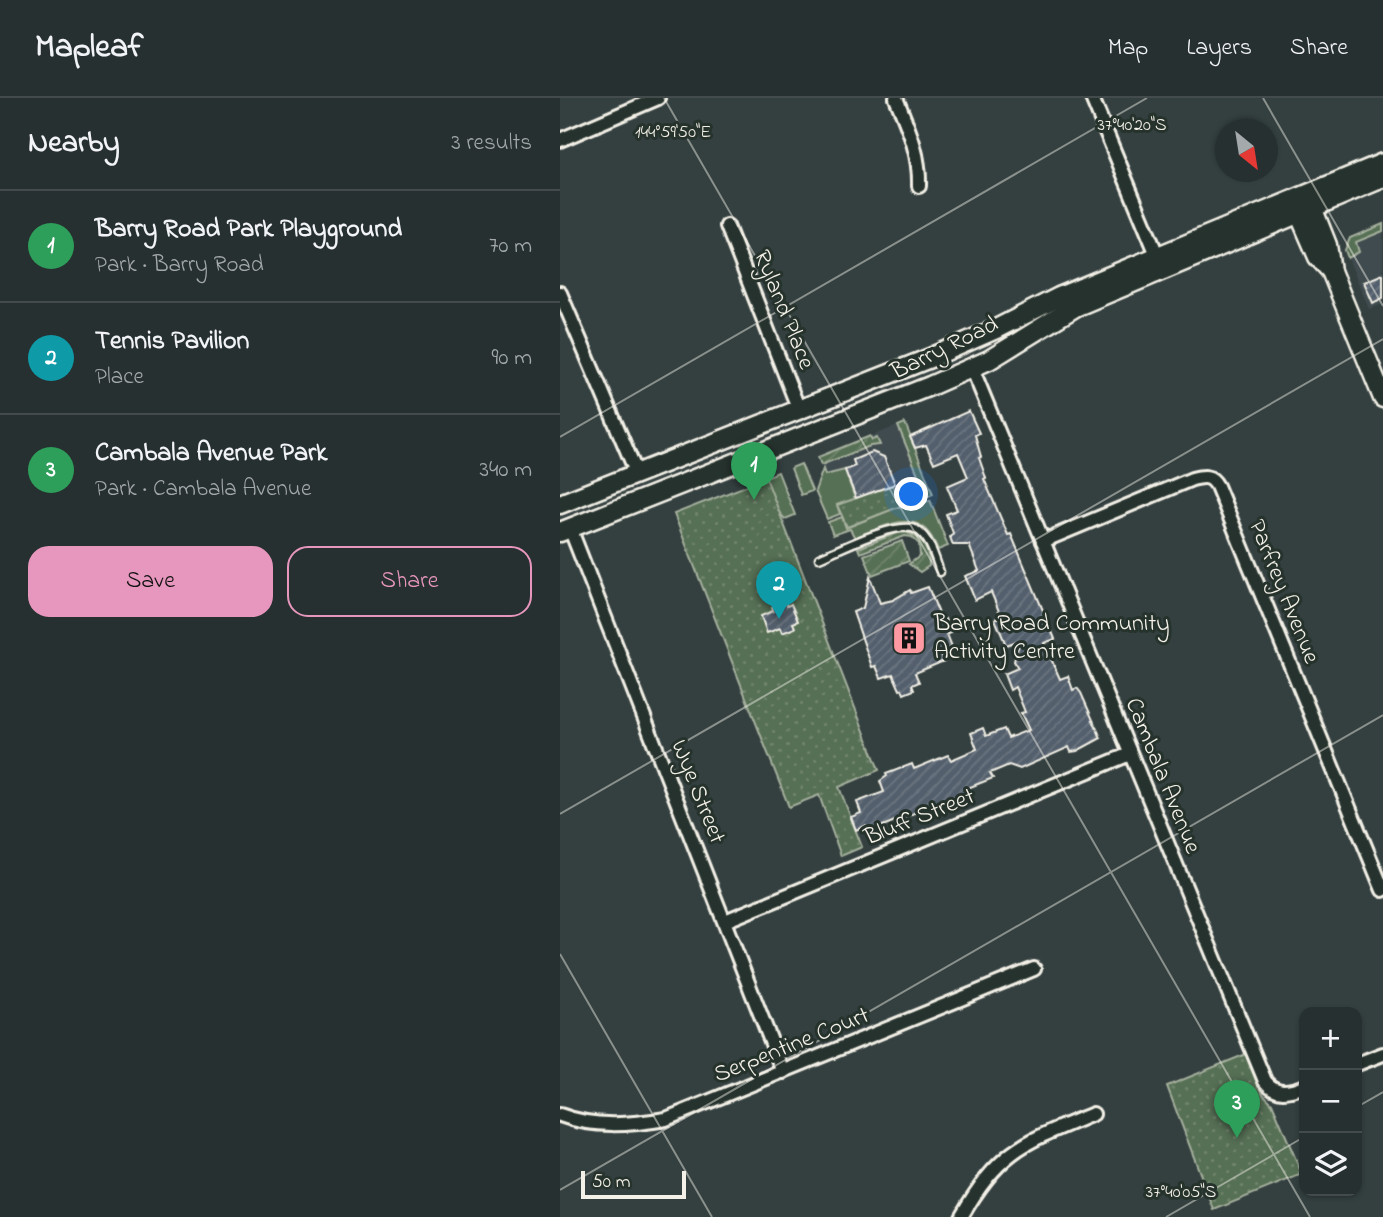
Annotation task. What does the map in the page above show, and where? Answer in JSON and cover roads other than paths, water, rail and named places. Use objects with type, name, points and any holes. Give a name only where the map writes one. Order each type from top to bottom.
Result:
[{"type":"street","points":[[560,139],[659,98]]},
{"type":"street","points":[[896,98],[919,159],[919,186]]},
{"type":"street","points":[[1092,98],[1160,262]]},
{"type":"street","name":"Barry Road","points":[[1302,204],[1383,163]]},
{"type":"street","name":"Barry Road","points":[[560,504],[961,345],[1059,297],[1160,262],[1302,204],[1383,178]]},
{"type":"street","points":[[1302,204],[1318,257],[1331,271],[1383,398]]},
{"type":"street","name":"Ryland Place","points":[[727,226],[799,410]]},
{"type":"street","name":"Barry Road","points":[[565,530],[972,368],[1075,307],[1160,262]]},
{"type":"street","points":[[560,294],[637,474]]},
{"type":"street","points":[[961,345],[972,368]]},
{"type":"street","name":"Cambala Avenue","points":[[972,368],[1265,1081],[1270,1087],[1282,1092],[1299,1087]]},
{"type":"street","name":"Parfrey Avenue","points":[[1043,541],[1192,479],[1212,479],[1383,890]]},
{"type":"street","name":"Wye Street","points":[[565,530],[725,920],[783,1072]]},
{"type":"street","name":"Bluff Street","points":[[725,920],[1130,754]]},
{"type":"street","name":"Serpentine Court","points":[[560,1115],[600,1124],[644,1123],[666,1119],[1034,969]]},
{"type":"street","points":[[1362,1063],[1383,1054]]},
{"type":"street","points":[[961,1217],[981,1183],[1005,1156],[1041,1136],[1093,1114]]},
{"type":"lane","points":[[819,558],[894,529],[910,527],[927,540],[940,572]]},
{"type":"place","name":"Barry Road Park Playground","points":[[754,500]]},
{"type":"place","name":"Tennis Pavilion","points":[[779,619]]},
{"type":"place","name":"Barry Road Community Activity Centre","points":[[909,638]]},
{"type":"place","name":"Cambala Avenue Park","points":[[1237,1138]]}]
